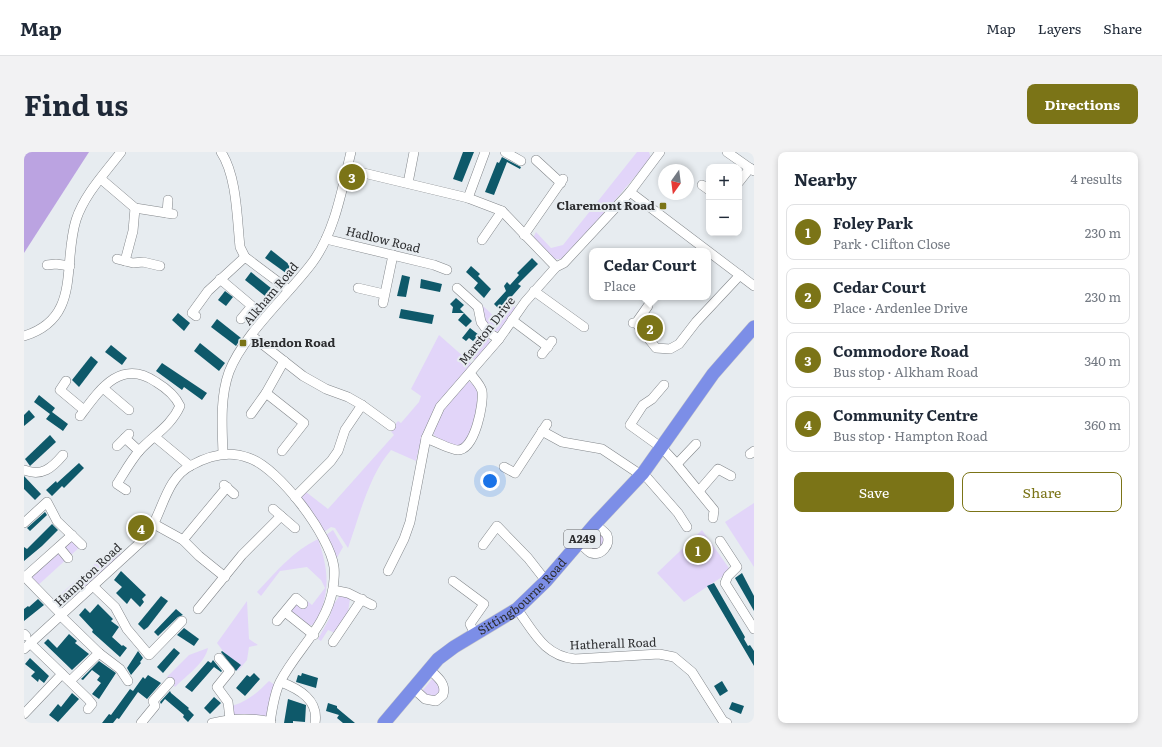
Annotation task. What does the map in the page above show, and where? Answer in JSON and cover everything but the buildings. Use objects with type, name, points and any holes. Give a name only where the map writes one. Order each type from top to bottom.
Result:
[{"type":"highway","name":"Sittingbourne Road","points":[[384,723],[428,669],[454,647],[517,609],[546,581],[595,524],[642,474],[662,448],[713,374],[754,326]]},
{"type":"street","points":[[24,336],[41,329],[54,318],[63,304],[69,281],[76,221],[84,203],[121,152]]},
{"type":"street","points":[[221,152],[227,161],[231,173],[240,247],[245,257],[289,290]]},
{"type":"street","name":"Alkham Road","points":[[223,453],[222,405],[225,387],[234,361],[252,336],[312,263],[326,239],[338,207],[350,152]]},
{"type":"street","points":[[408,183],[414,152]]},
{"type":"street","points":[[468,198],[485,152]]},
{"type":"street","points":[[505,152],[521,161]]},
{"type":"street","points":[[727,152],[752,169],[742,179]]},
{"type":"street","name":"Marston Drive","points":[[388,571],[397,560],[410,522],[426,438],[440,407],[499,339],[534,291],[556,268],[564,263],[630,192],[658,153]]},
{"type":"street","points":[[524,236],[562,181],[541,163]]},
{"type":"street","points":[[347,169],[468,198],[502,211],[524,236],[556,268]]},
{"type":"street","points":[[101,179],[136,208],[170,213],[168,200]]},
{"type":"street","points":[[630,192],[704,248]]},
{"type":"street","points":[[136,208],[134,231],[125,261],[143,262],[160,266]]},
{"type":"street","points":[[482,240],[502,211]]},
{"type":"street","name":"Hadlow Road","points":[[326,239],[392,255],[433,268],[447,270]]},
{"type":"street","points":[[711,253],[754,286]]},
{"type":"street","points":[[358,288],[384,299],[392,255]]},
{"type":"street","points":[[196,316],[192,312],[208,290],[245,257]]},
{"type":"street","points":[[47,264],[70,266]]},
{"type":"street","points":[[648,306],[635,323],[656,348],[670,349],[679,344],[696,322],[740,275]]},
{"type":"street","points":[[220,279],[252,306],[241,319]]},
{"type":"street","points":[[463,289],[478,307],[481,322],[489,333],[499,339]]},
{"type":"street","points":[[534,291],[584,327]]},
{"type":"street","points":[[512,320],[547,347]]},
{"type":"street","points":[[252,336],[303,376],[326,389],[348,397],[362,405],[387,424],[388,414]]},
{"type":"street","points":[[251,414],[266,393],[284,361]]},
{"type":"street","points":[[66,381],[60,390],[82,413],[103,388],[118,376],[126,372],[135,372],[146,375],[176,399],[180,406],[176,414],[140,451],[117,484],[126,490]]},
{"type":"street","points":[[426,438],[458,450],[464,448],[472,439],[482,408],[482,390],[470,373]]},
{"type":"street","points":[[664,385],[652,399],[644,405],[630,425],[662,448],[677,464],[714,510],[713,518]]},
{"type":"street","points":[[103,388],[129,410]]},
{"type":"street","points":[[266,393],[306,421],[282,451]]},
{"type":"street","points":[[295,498],[332,460],[338,451],[345,430],[362,405]]},
{"type":"street","points":[[504,467],[515,473],[544,428],[562,442],[602,449],[642,474],[678,513],[687,527]]},
{"type":"street","points":[[117,446],[127,436],[140,451]]},
{"type":"street","points":[[155,437],[190,466]]},
{"type":"street","points":[[677,464],[696,444]]},
{"type":"street","points":[[212,723],[230,719],[255,719],[270,723],[280,682],[297,655],[314,635],[323,620],[333,590],[334,566],[326,542],[318,529],[277,476],[261,463],[249,457],[223,453]]},
{"type":"street","name":"Hampton Road","points":[[26,640],[62,616],[131,552],[148,534],[154,524],[169,488],[177,477],[190,466],[223,453]]},
{"type":"street","points":[[325,454],[332,460]]},
{"type":"street","points":[[24,470],[32,473],[43,473],[53,466],[63,455]]},
{"type":"street","points":[[699,491],[718,469],[731,476]]},
{"type":"street","points":[[183,540],[225,486],[234,494]]},
{"type":"street","points":[[24,523],[47,502],[57,521],[82,545]]},
{"type":"street","points":[[273,510],[278,519],[295,528]]},
{"type":"street","points":[[198,609],[266,526],[278,519]]},
{"type":"street","points":[[154,524],[183,540],[199,556],[225,577]]},
{"type":"street","points":[[579,542],[592,553],[599,553],[606,548],[608,539],[595,524]]},
{"type":"street","points":[[482,545],[497,526],[528,558],[546,581]]},
{"type":"street","points":[[72,535],[25,577],[99,653],[120,669],[128,681]]},
{"type":"street","points":[[720,541],[737,567],[728,576],[725,583],[754,629]]},
{"type":"street","points":[[59,547],[68,558]]},
{"type":"street","points":[[453,581],[484,604],[470,624],[475,634]]},
{"type":"street","points":[[93,586],[116,607],[127,629],[150,655],[182,621]]},
{"type":"street","points":[[333,590],[348,593],[372,605]]},
{"type":"street","points":[[277,621],[296,598],[303,604]]},
{"type":"street","points":[[333,638],[362,599]]},
{"type":"street","name":"Hatherall Road","points":[[517,609],[542,643],[552,653],[563,658],[575,659],[659,654],[674,657],[692,672],[725,722]]},
{"type":"street","points":[[285,612],[314,635]]},
{"type":"street","points":[[26,640],[92,704],[88,708]]},
{"type":"street","points":[[70,681],[99,653]]},
{"type":"street","points":[[220,658],[230,671],[217,687],[228,702],[230,719]]},
{"type":"street","points":[[413,688],[429,700],[436,701],[443,695],[444,686],[441,681],[428,669]]},
{"type":"street","points":[[24,714],[62,674]]},
{"type":"street","points":[[141,723],[155,706],[153,701],[170,682]]},
{"type":"street","points":[[280,682],[300,691],[308,698],[315,710],[315,723]]},
{"type":"shaded area","points":[[24,152],[89,152],[24,253]]},
{"type":"shaded area","points":[[637,152],[649,152],[651,158],[568,255],[560,259],[554,259],[533,238],[536,232],[551,248],[563,245]]},
{"type":"shaded area","points":[[482,305],[498,320],[501,320],[514,306],[516,309],[504,327],[493,332],[486,325]]},
{"type":"shaded area","points":[[439,335],[473,365],[453,386],[437,408],[430,420],[416,461],[391,450],[383,460],[365,497],[348,548],[335,528],[331,527],[324,532],[300,497],[306,492],[328,509],[394,435],[390,430],[398,421],[401,423],[419,402],[421,396],[411,389]]},
{"type":"shaded area","points":[[488,335],[490,343],[476,361],[469,356]]},
{"type":"shaded area","points":[[468,381],[481,390],[482,399],[464,448],[439,440],[433,434],[443,409]]},
{"type":"shaded area","points":[[754,503],[754,567],[725,522]]},
{"type":"shaded area","points":[[333,530],[343,547],[334,563],[326,535]]},
{"type":"shaded area","points":[[595,530],[603,535],[604,545],[594,551],[585,542]]},
{"type":"shaded area","points":[[702,530],[731,571],[684,602],[657,573]]},
{"type":"shaded area","points":[[72,535],[82,545],[35,588],[25,577]]},
{"type":"shaded area","points":[[318,539],[326,572],[326,592],[324,602],[315,624],[309,626],[290,611],[297,604],[303,606],[307,601],[312,605],[325,588],[321,580],[307,567],[280,571],[261,596],[257,592],[293,556]]},
{"type":"shaded area","points":[[115,546],[122,554],[90,585],[62,606],[55,604],[53,601],[55,599]]},
{"type":"shaded area","points":[[341,594],[350,599],[348,612],[335,633],[328,630],[321,641],[318,639],[329,619],[333,605]]},
{"type":"shaded area","points":[[247,601],[249,639],[258,645],[249,647],[247,660],[238,671],[217,643]]},
{"type":"shaded area","points":[[208,648],[199,664],[175,687],[167,677],[189,655]]},
{"type":"shaded area","points":[[433,678],[441,684],[441,694],[430,698],[423,692],[423,690]]},
{"type":"shaded area","points":[[269,681],[278,687],[270,723],[230,719],[229,707],[241,703],[251,697]]},
{"type":"place","name":"Commodore Road","points":[[352,177]]},
{"type":"place","name":"Claremont Road","points":[[663,206]]},
{"type":"place","name":"Cedar Court","points":[[650,328]]},
{"type":"place","name":"Blendon Road","points":[[243,343]]},
{"type":"place","name":"Community Centre","points":[[141,528]]},
{"type":"place","name":"Foley Park","points":[[698,550]]}]
